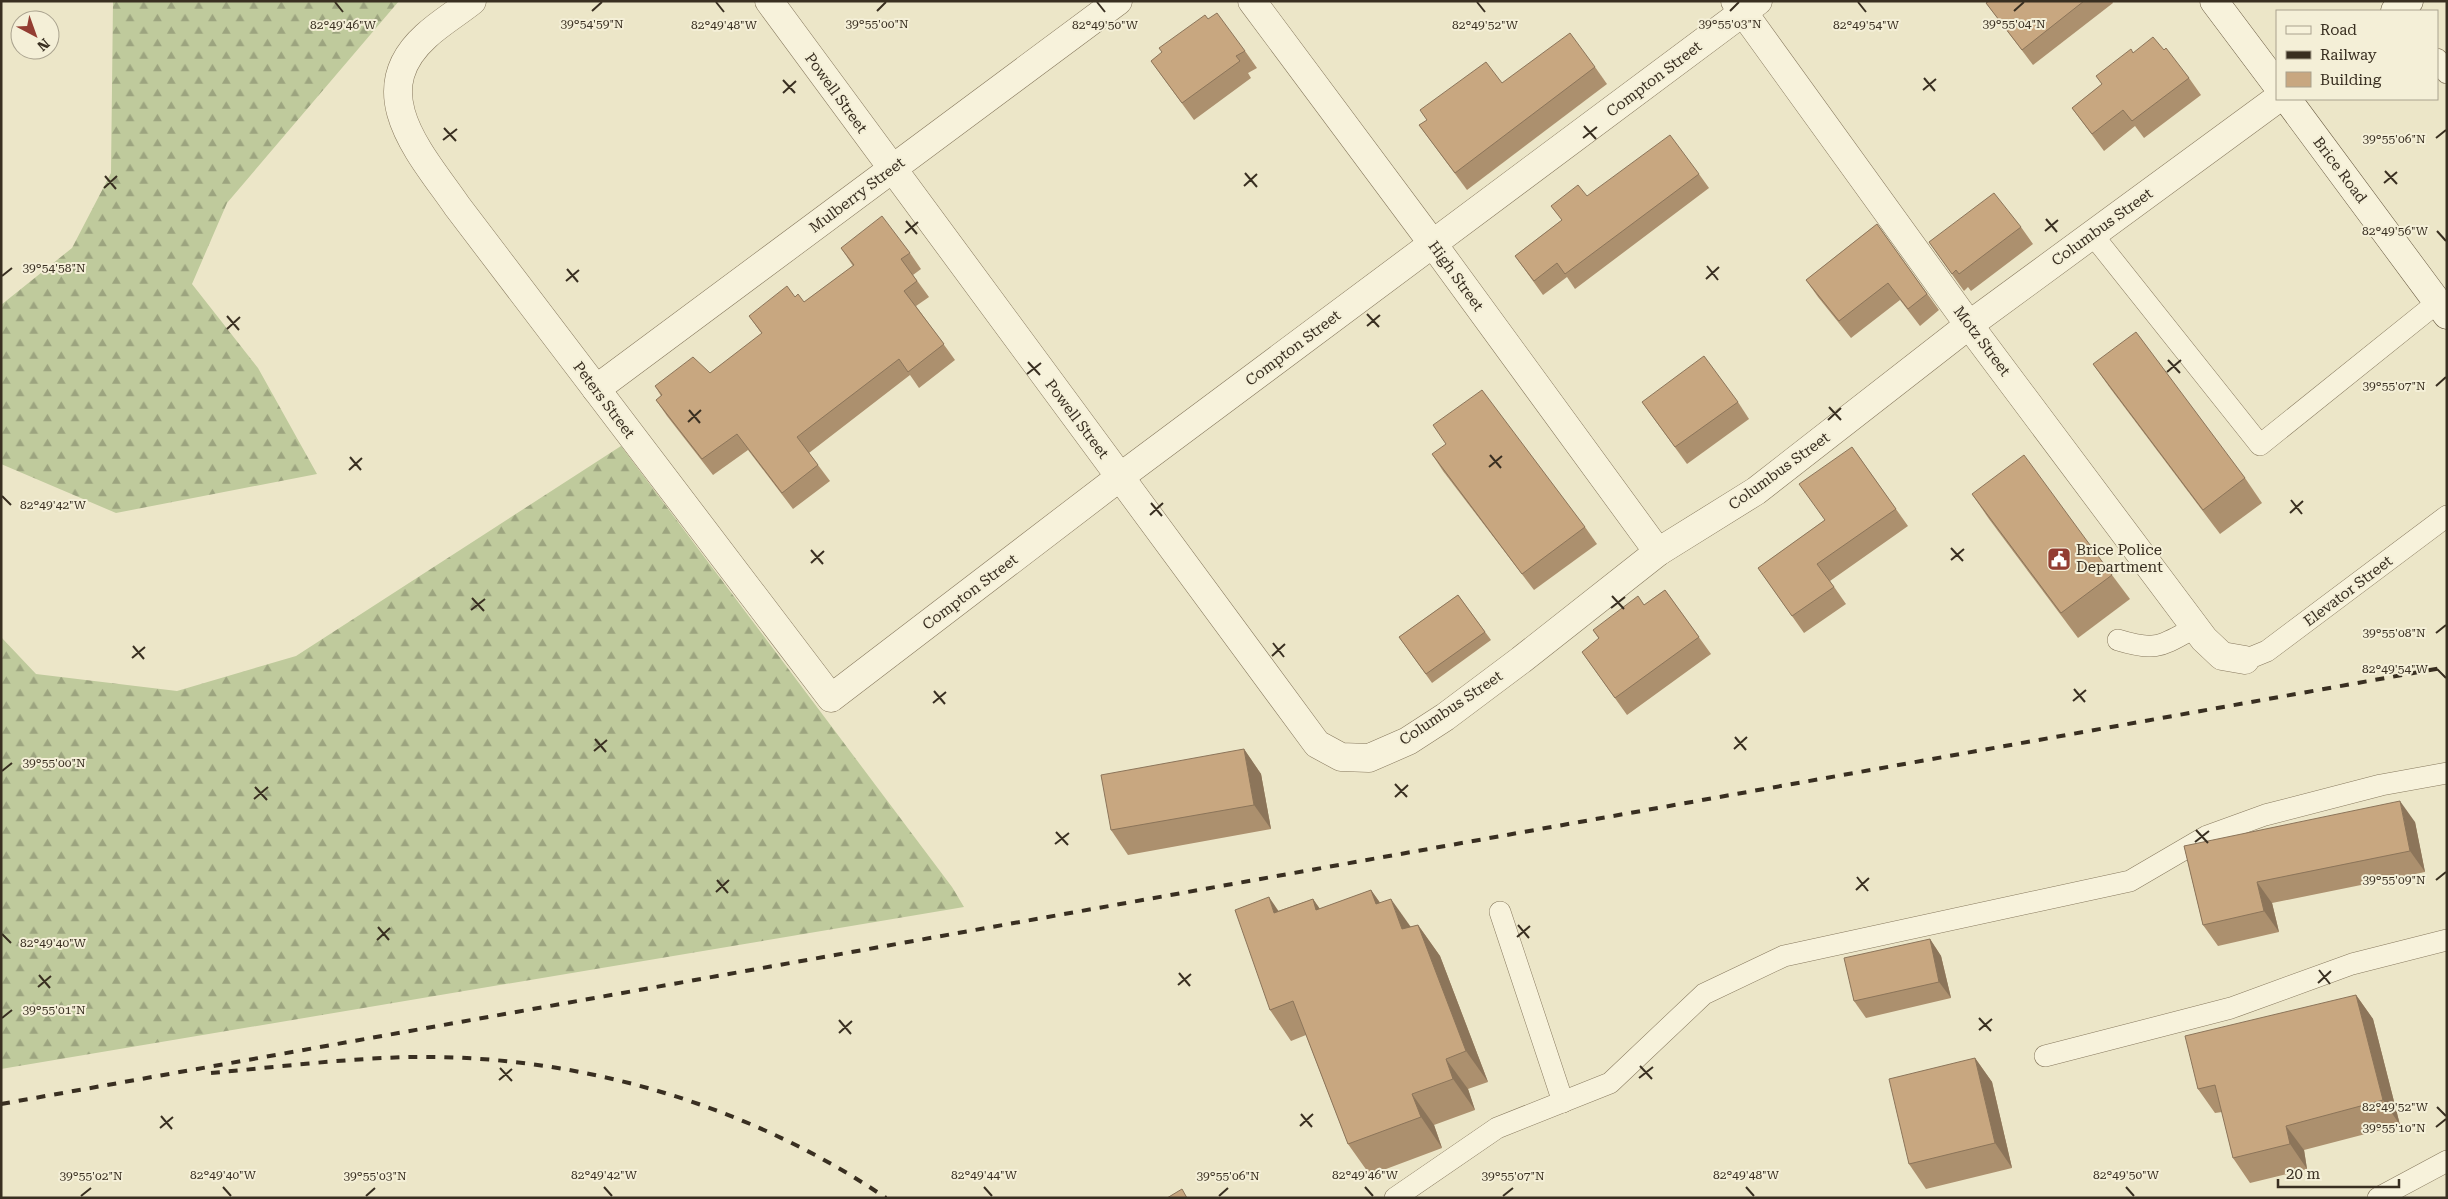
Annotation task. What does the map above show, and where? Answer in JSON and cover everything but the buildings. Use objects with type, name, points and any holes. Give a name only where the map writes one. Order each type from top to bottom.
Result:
[{"type":"street","name":"Peters Street","points":[[472,1],[425,36],[404,62],[397,92],[400,116],[413,142],[457,206],[831,698]]},
{"type":"street","name":"Powell Street","points":[[769,1],[1317,744],[1341,757],[1369,758]]},
{"type":"street","name":"Mulberry Street","points":[[596,389],[1118,1]]},
{"type":"street","name":"High Street","points":[[1252,1],[1433,244],[1658,552]]},
{"type":"street","points":[[2214,1],[2276,84]]},
{"type":"street","name":"Compton Street","points":[[831,698],[1120,477],[1433,244],[1745,5]]},
{"type":"street","name":"Motz Street","points":[[1745,5],[1969,325],[2196,627],[2222,656],[2245,660]]},
{"type":"street","name":"Columbus Street","points":[[1369,758],[1408,741],[1445,717],[1658,552],[1756,491],[1969,325],[2276,100]]},
{"type":"street","name":"Brice Road","points":[[2288,100],[2444,311]]},
{"type":"lane","points":[[2438,60],[2447,73]]},
{"type":"lane","points":[[2092,234],[2260,445],[2444,311]]},
{"type":"lane","name":"Elevator Street","points":[[2245,660],[2267,651],[2447,516]]},
{"type":"lane","points":[[2118,640],[2142,647],[2163,645],[2196,627]]},
{"type":"lane","points":[[1395,1198],[1496,1128],[1610,1083],[1704,994],[1784,956],[2130,881],[2207,836],[2265,815],[2381,785],[2447,773]]},
{"type":"lane","points":[[1500,912],[1563,1102]]},
{"type":"lane","points":[[2045,1056],[2231,1008],[2352,964],[2447,940]]},
{"type":"lane","points":[[2378,1198],[2447,1161]]},
{"type":"green space","points":[[113,1],[399,1],[227,203],[192,284],[258,368],[317,474],[116,513],[1,464],[1,305],[72,248],[111,173]]},
{"type":"green space","points":[[621,446],[952,887],[964,907],[1,1069],[1,637],[36,674],[177,691],[296,656]]},
{"type":"railway","points":[[1,1104],[2447,667]]},
{"type":"railway","points":[[211,1073],[339,1061],[415,1057],[477,1059],[539,1065],[600,1076],[661,1092],[720,1112],[778,1136],[833,1165],[886,1198]]},
{"type":"place","name":"Brice Police Department","points":[[2059,559]]}]
